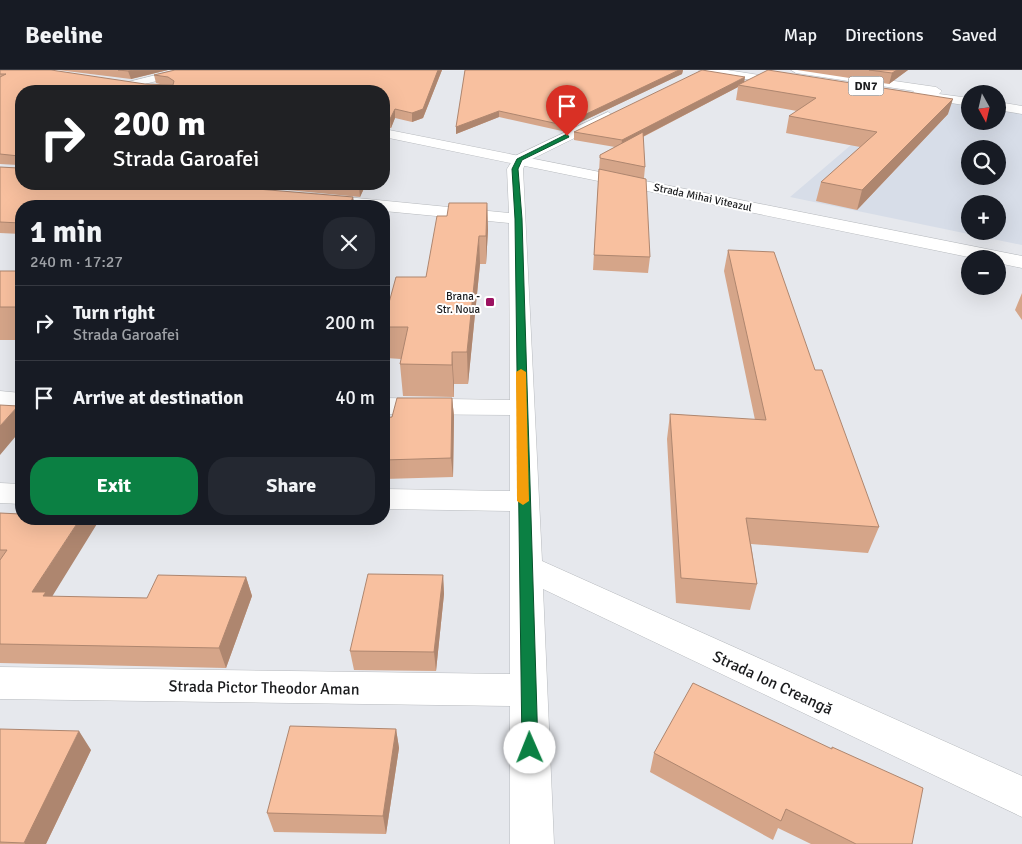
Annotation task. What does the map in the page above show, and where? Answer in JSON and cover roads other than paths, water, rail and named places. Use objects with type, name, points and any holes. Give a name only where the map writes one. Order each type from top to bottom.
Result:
[{"type":"street","points":[[132,85],[127,84],[190,70]]},
{"type":"street","name":"DN7","points":[[762,70],[961,101]]},
{"type":"street","name":"DN7","points":[[796,70],[961,95]]},
{"type":"street","points":[[701,71],[802,84]]},
{"type":"street","points":[[1006,102],[1022,104]]},
{"type":"street","points":[[1006,107],[1022,110]]},
{"type":"street","points":[[532,844],[518,219],[515,169],[520,159],[623,109]]},
{"type":"street","name":"Strada Mihai Viteazul","points":[[390,134],[1022,262]]},
{"type":"street","points":[[298,197],[328,200]]},
{"type":"street","points":[[390,206],[518,219]]},
{"type":"street","points":[[0,399],[15,400]]},
{"type":"street","points":[[390,406],[522,408]]},
{"type":"street","points":[[0,493],[15,494]]},
{"type":"street","points":[[390,499],[523,501]]},
{"type":"street","name":"Strada Ion Creangă","points":[[525,567],[1022,797]]},
{"type":"street","name":"Strada Pictor Theodor Aman","points":[[0,683],[529,690]]},
{"type":"place","name":"Brana - Str. Noua","points":[[490,302]]}]
